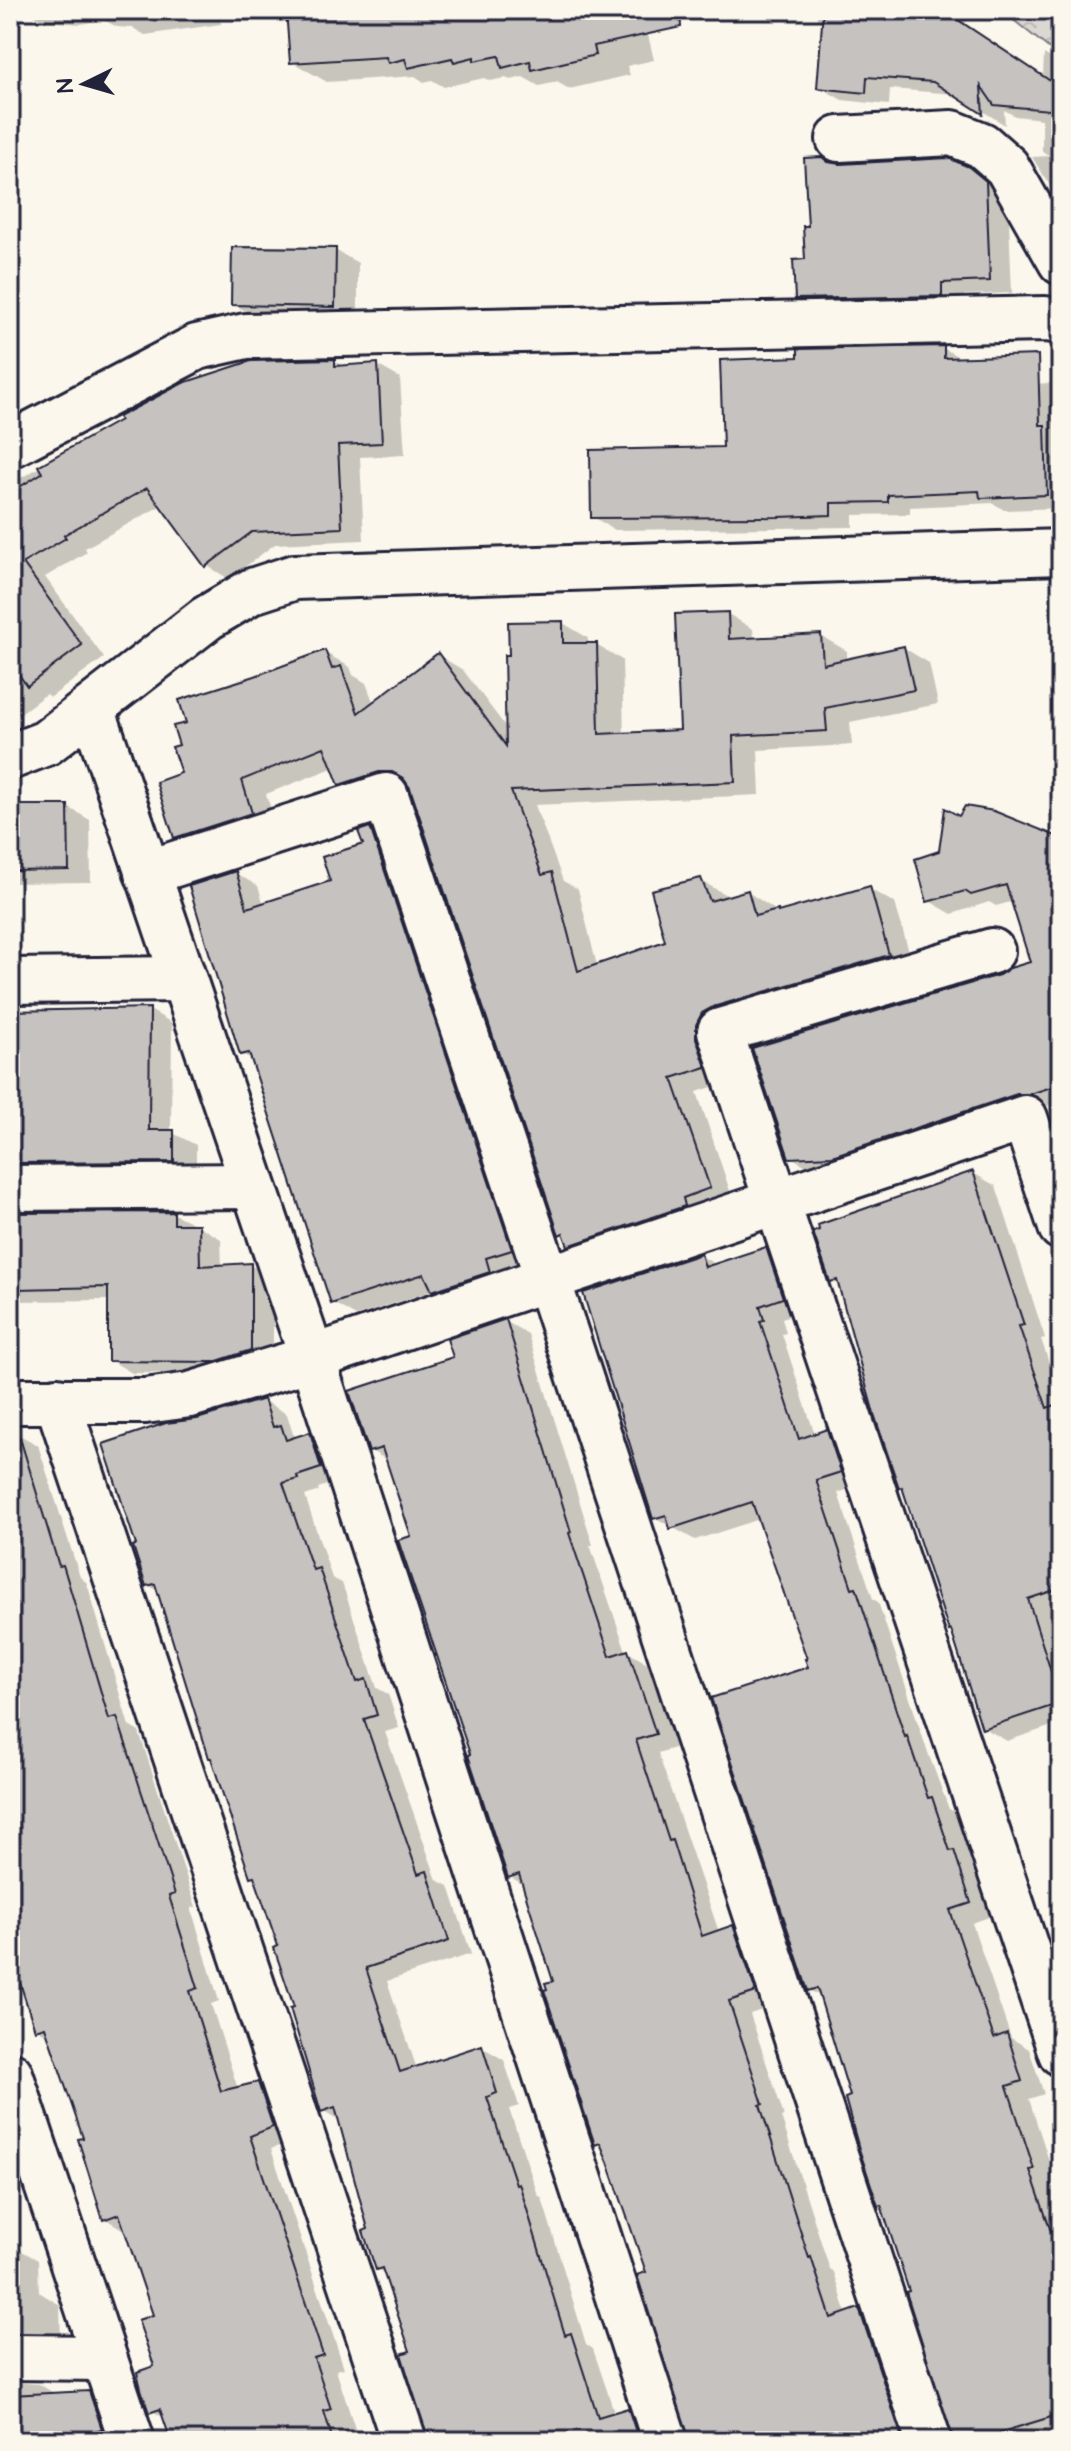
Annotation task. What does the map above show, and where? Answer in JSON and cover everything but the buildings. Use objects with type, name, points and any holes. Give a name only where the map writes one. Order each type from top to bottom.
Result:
[{"type":"street","points":[[839,139],[952,133],[982,145],[1007,167],[1061,262]]},
{"type":"street","points":[[10,445],[197,347],[246,336],[1061,321]]},
{"type":"street","points":[[10,757],[46,743],[207,618],[252,591],[295,577],[1061,552]]},
{"type":"street","points":[[92,708],[312,1358],[665,2441]]},
{"type":"street","points":[[147,873],[386,796],[929,2441]]},
{"type":"street","points":[[992,951],[720,1031],[1061,2053]]},
{"type":"street","points":[[10,981],[183,979]]},
{"type":"street","points":[[10,1401],[145,1401],[190,1395],[548,1280],[1043,1112],[1061,1227]]},
{"type":"street","points":[[10,1188],[253,1186]]},
{"type":"street","points":[[57,1400],[404,2441]]},
{"type":"street","points":[[10,2074],[18,2124],[132,2441]]},
{"type":"street","points":[[10,2357],[103,2358]]},
{"type":"green space","points":[[1001,10],[1061,10],[1061,58]]}]
